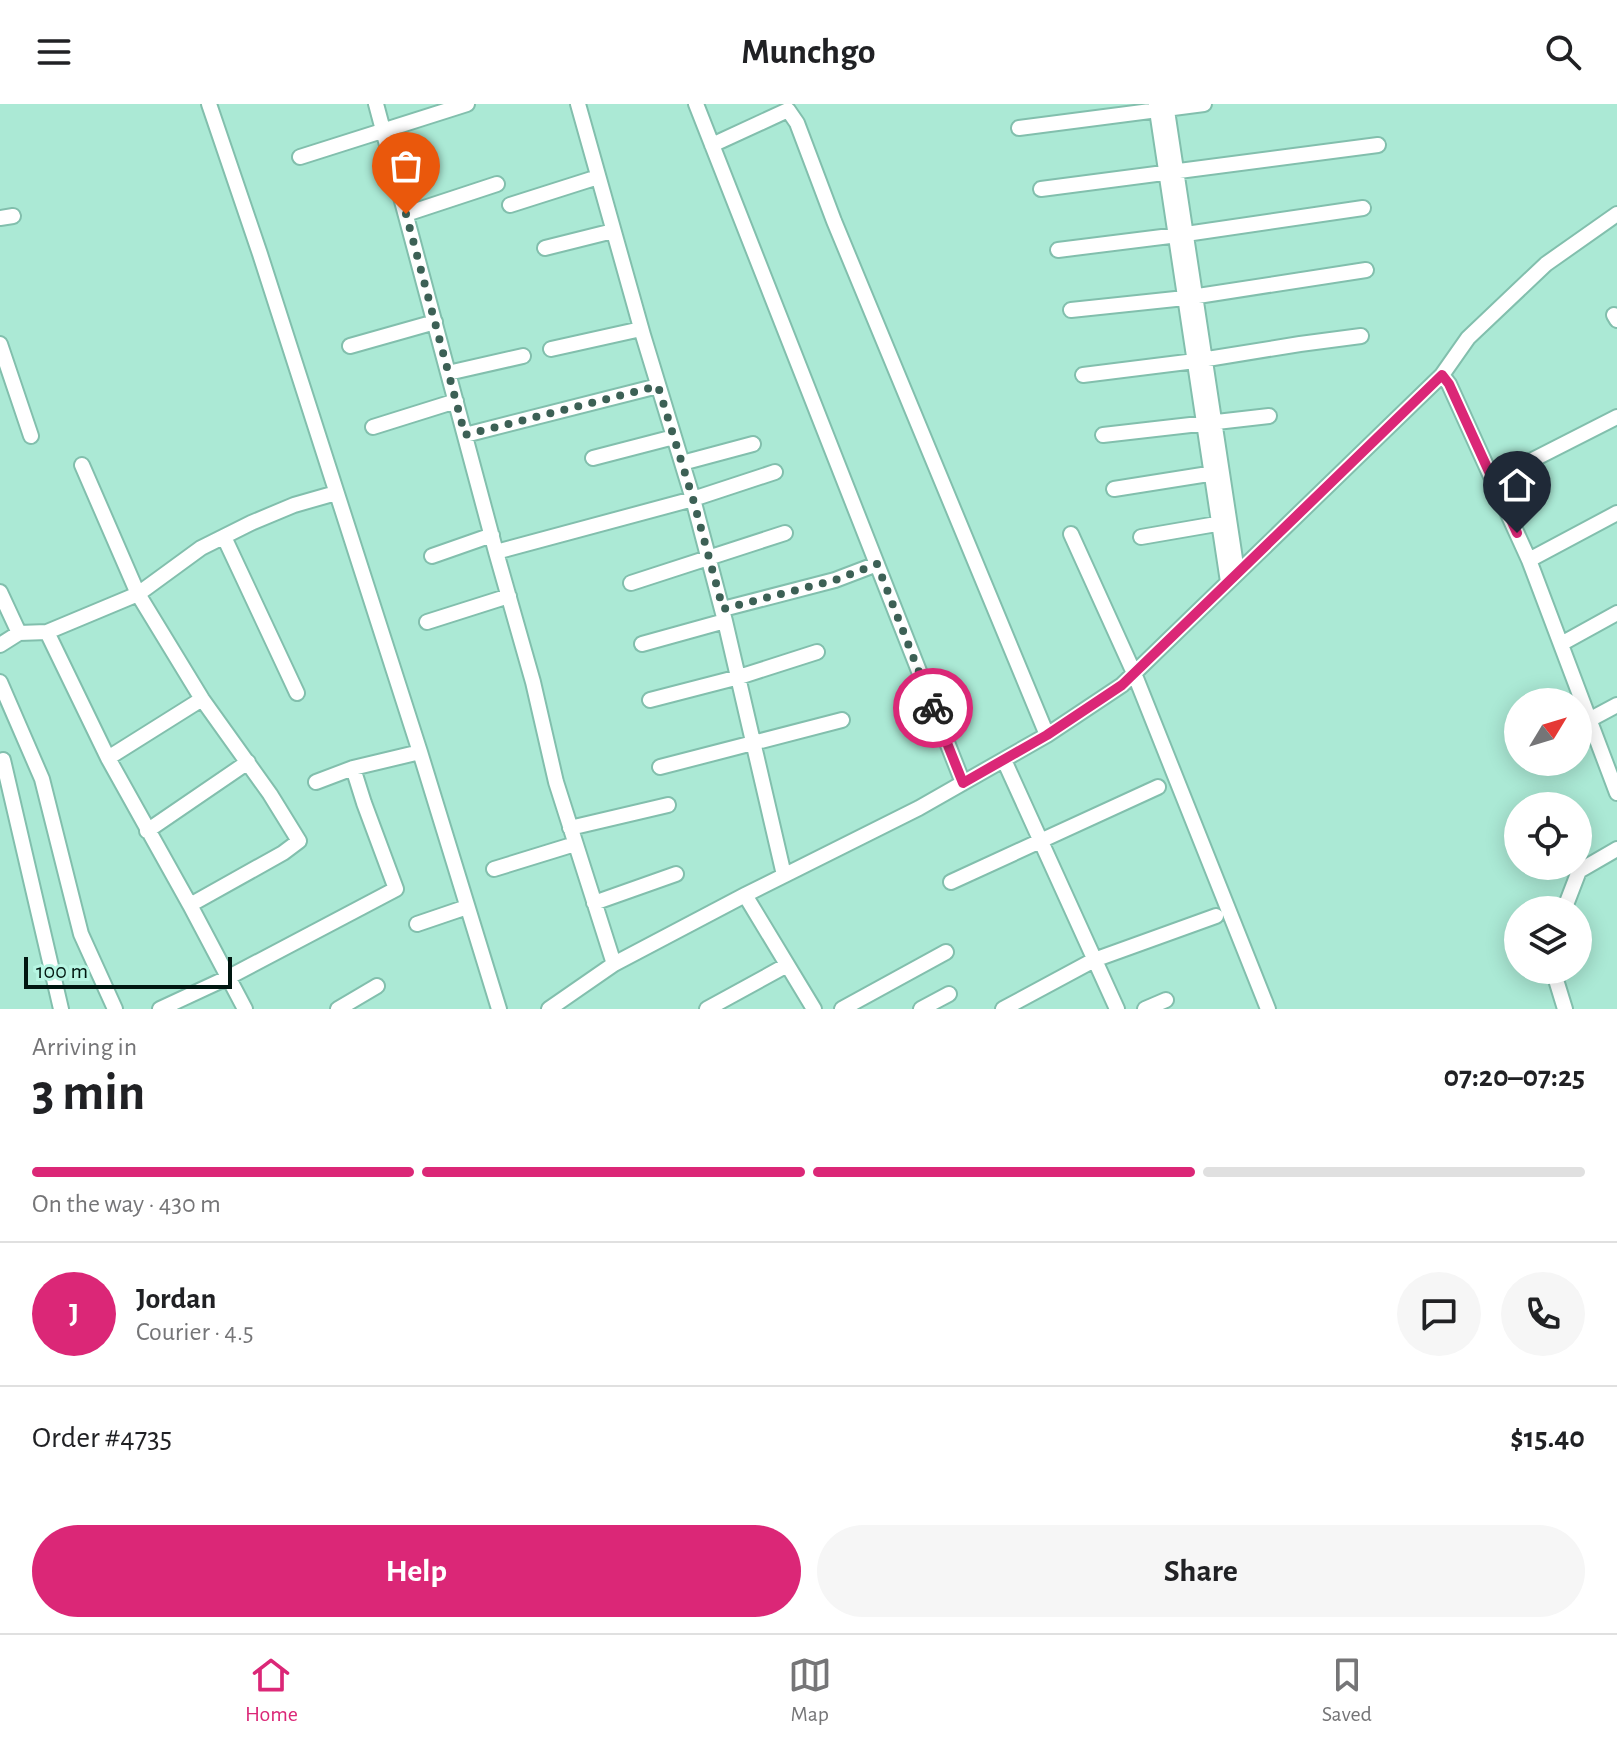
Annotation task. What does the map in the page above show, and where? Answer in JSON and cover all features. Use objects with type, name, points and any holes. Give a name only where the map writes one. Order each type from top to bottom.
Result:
[{"type":"street","points":[[209,104],[420,752],[499,1009]]},
{"type":"street","points":[[376,104],[533,682],[556,782],[614,964]]},
{"type":"street","points":[[300,157],[467,104]]},
{"type":"street","points":[[578,104],[709,557],[784,875]]},
{"type":"street","points":[[696,104],[963,783]]},
{"type":"street","points":[[1019,128],[1161,107],[1204,104]]},
{"type":"street","points":[[1161,107],[1233,577]]},
{"type":"street","points":[[712,145],[788,110],[797,123],[834,221],[1047,735]]},
{"type":"street","points":[[1041,189],[1378,145]]},
{"type":"street","points":[[510,205],[598,177]]},
{"type":"street","points":[[406,214],[497,184]]},
{"type":"street","points":[[1058,250],[1363,208]]},
{"type":"street","points":[[550,1008],[614,964],[919,808],[1047,735],[1122,685],[1442,375],[1468,338],[1546,264],[1617,214]]},
{"type":"street","points":[[545,248],[613,231]]},
{"type":"street","points":[[1071,310],[1190,297],[1366,270]]},
{"type":"street","points":[[350,346],[435,322]]},
{"type":"street","points":[[551,349],[641,329]]},
{"type":"street","points":[[1083,375],[1361,336]]},
{"type":"street","points":[[0,344],[31,436]]},
{"type":"street","points":[[448,373],[523,356]]},
{"type":"street","points":[[1442,375],[1449,384],[1529,560],[1577,688]]},
{"type":"street","points":[[465,435],[658,386]]},
{"type":"street","points":[[373,427],[456,401]]},
{"type":"street","points":[[1103,435],[1269,416]]},
{"type":"street","points":[[1493,480],[1617,417]]},
{"type":"street","points":[[593,458],[674,437]]},
{"type":"street","points":[[682,463],[753,444]]},
{"type":"street","points":[[82,465],[138,594],[202,699],[248,762],[299,841],[190,905]]},
{"type":"street","points":[[496,552],[693,499],[775,472]]},
{"type":"street","points":[[1114,489],[1217,472]]},
{"type":"street","points":[[0,645],[19,633],[47,632],[138,594],[201,548],[294,505],[336,493]]},
{"type":"street","points":[[1529,560],[1617,513]]},
{"type":"street","points":[[1141,537],[1224,522]]},
{"type":"street","points":[[631,583],[785,533]]},
{"type":"street","points":[[1071,534],[1134,673],[1268,1009]]},
{"type":"street","points":[[432,556],[492,535]]},
{"type":"street","points":[[224,537],[297,693]]},
{"type":"street","points":[[642,644],[877,564]]},
{"type":"street","points":[[0,592],[19,633]]},
{"type":"street","points":[[427,622],[509,596]]},
{"type":"street","points":[[1561,644],[1617,613]]},
{"type":"street","points":[[47,632],[108,758],[245,1009]]},
{"type":"street","points":[[650,700],[739,677],[817,652]]},
{"type":"street","points":[[0,682],[42,779],[81,934],[115,1009]]},
{"type":"street","points":[[108,758],[202,699]]},
{"type":"street","points":[[1592,718],[1617,705]]},
{"type":"street","points":[[660,767],[842,720]]},
{"type":"street","points":[[1592,728],[1617,793]]},
{"type":"street","points":[[316,782],[353,768],[420,752]]},
{"type":"street","points":[[3,760],[61,1009]]},
{"type":"street","points":[[1004,760],[1117,1009]]},
{"type":"street","points":[[147,831],[248,762]]},
{"type":"street","points":[[160,1009],[229,977],[396,889],[353,768]]},
{"type":"street","points":[[951,882],[1158,787]]},
{"type":"street","points":[[570,828],[668,805]]},
{"type":"street","points":[[494,869],[575,844]]},
{"type":"street","points":[[1569,896],[1579,871],[1617,849]]},
{"type":"street","points":[[594,903],[676,874]]},
{"type":"street","points":[[745,895],[814,1009]]},
{"type":"street","points":[[417,924],[467,907]]},
{"type":"street","points":[[1003,1009],[1094,960],[1216,916]]},
{"type":"street","points":[[842,1009],[946,952]]},
{"type":"street","points":[[707,1009],[787,965]]},
{"type":"street","points":[[1557,984],[1565,1009]]},
{"type":"street","points":[[338,1009],[377,986]]},
{"type":"street","points":[[921,1009],[949,994]]},
{"type":"street","points":[[1145,1009],[1166,1000]]},
{"type":"way so far","points":[[406,214],[465,435],[658,386],[723,609],[835,580],[877,564],[933,708]]},
{"type":"route","points":[[933,708],[963,783],[1047,735],[1122,685],[1442,375],[1449,384],[1517,533]]}]
